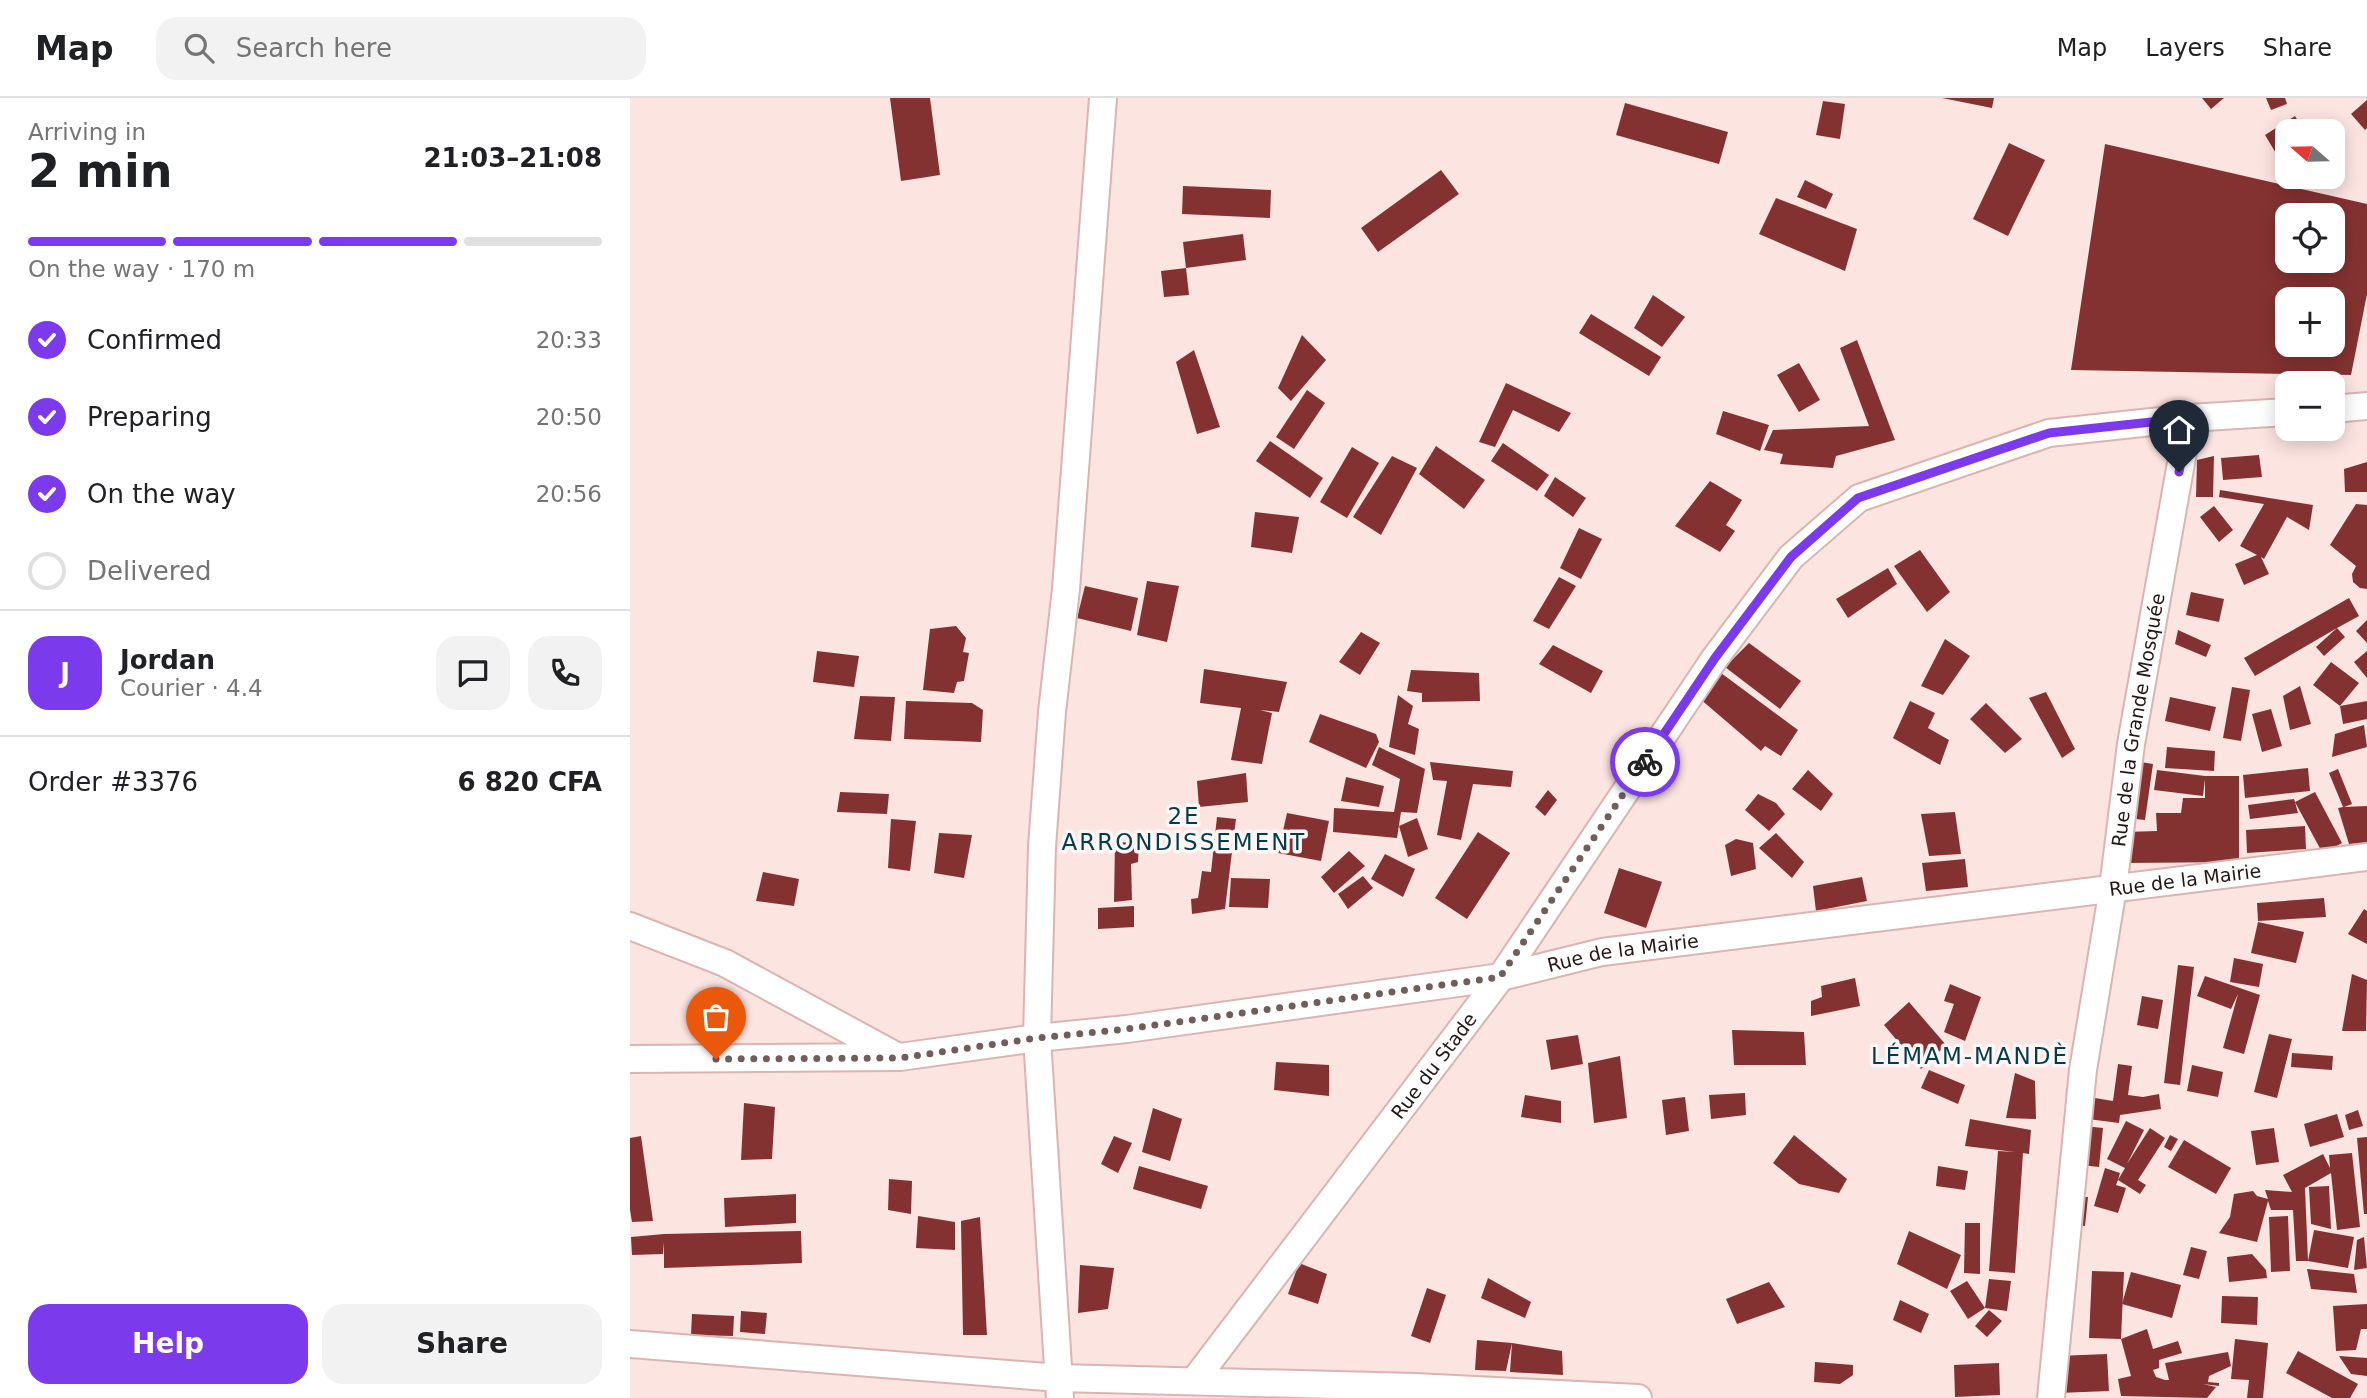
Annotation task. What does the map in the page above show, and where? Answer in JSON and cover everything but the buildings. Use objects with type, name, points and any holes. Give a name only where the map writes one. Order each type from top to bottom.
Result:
[{"type":"street","points":[[1060,1388],[1037,1038],[1042,847],[1052,712],[1066,589],[1102,98]]},
{"type":"street","points":[[2345,408],[2367,406]]},
{"type":"street","name":"Rue du Stade","points":[[1194,1381],[1500,977],[1723,648],[1791,557],[1858,498],[2049,433],[2189,418],[2275,413]]},
{"type":"street","name":"Rue de la Grande Mosquée","points":[[2050,1398],[2083,1070],[2113,888],[2131,744],[2189,418]]},
{"type":"street","name":"Rue de la Mairie","points":[[630,1059],[900,1058],[1500,977],[1602,952],[2367,857]]},
{"type":"street","points":[[630,926],[725,963],[900,1058]]},
{"type":"street","points":[[630,1344],[1060,1388],[1194,1381],[1415,1387],[1639,1398]]},
{"type":"way so far","points":[[716,1059],[900,1058],[1500,977],[1645,762]]},
{"type":"district","name":"2E ARRONDISSEMENT","points":[[1184,829]]},
{"type":"district","name":"LÉMAM-MANDÈ","points":[[1970,1056]]},
{"type":"route","points":[[1645,762],[1715,658],[1791,557],[1858,498],[2049,433],[2189,418],[2179,472]]}]
